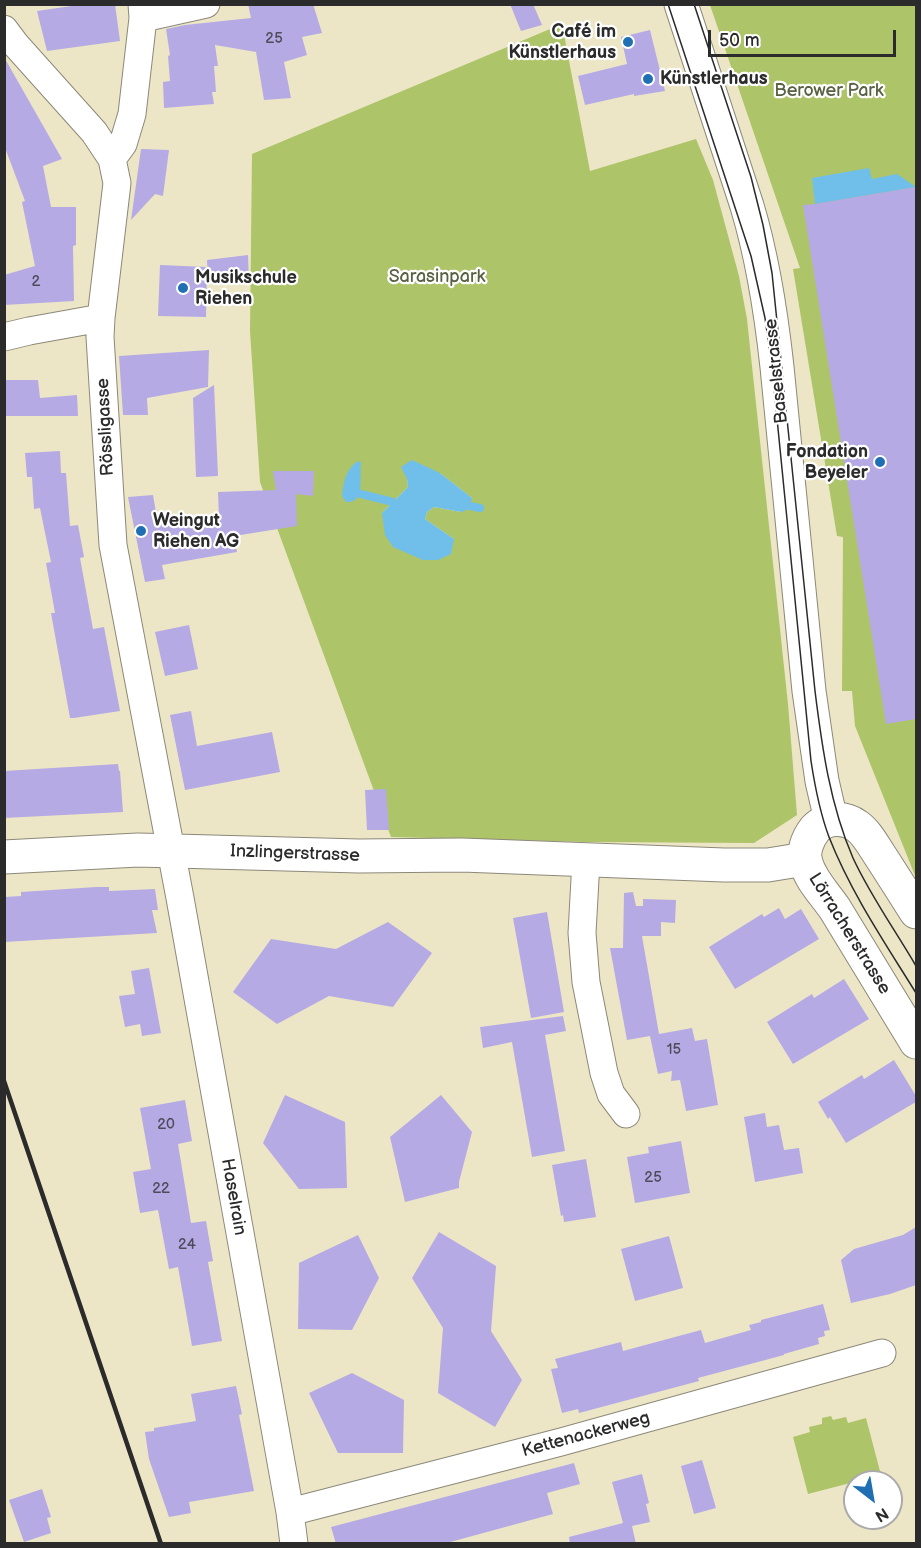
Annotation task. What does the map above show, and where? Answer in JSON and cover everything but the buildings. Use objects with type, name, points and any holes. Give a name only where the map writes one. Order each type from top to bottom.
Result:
[{"type":"main road","name":"Baselstrasse","points":[[681,4],[747,206],[764,276],[777,367],[809,691],[822,782],[831,820]]},
{"type":"main road","name":"Lörracherstrasse","points":[[831,820],[816,828],[807,842],[805,859],[809,872],[827,897],[916,1042]]},
{"type":"main road","points":[[831,820],[847,820],[859,827],[873,844],[916,912]]},
{"type":"main road","name":"Inzlingerstrasse","points":[[4,857],[171,850],[359,856],[462,855],[586,861],[768,865],[805,859]]},
{"type":"street","points":[[4,28],[16,45],[94,132],[112,159],[123,144],[132,114],[143,11],[206,4]]},
{"type":"street","name":"Rössligasse","points":[[112,159],[117,183],[101,318],[101,346],[113,545],[171,850]]},
{"type":"street","points":[[4,337],[101,318]]},
{"type":"street","name":"Haselrain","points":[[171,850],[294,1544]]},
{"type":"street","points":[[586,861],[582,933],[586,982],[604,1073],[611,1094],[626,1114]]},
{"type":"street","name":"Kettenackerweg","points":[[290,1512],[561,1442],[882,1353]]},
{"type":"green space","name":"Berower Park","points":[[710,5],[916,5],[916,878],[855,726],[852,691],[842,691],[843,537],[837,536],[793,269],[800,268]]},
{"type":"green space","name":"Sarasinpark","points":[[562,24],[590,171],[696,139],[713,180],[739,276],[747,319],[788,704],[797,815],[754,843],[391,837],[260,482],[250,331],[252,154]],"holes":[[[440,473],[472,498],[461,512],[434,507],[427,512],[425,519],[454,539],[382,513],[408,487],[407,479]]]},
{"type":"green space","points":[[831,1416],[833,1420],[846,1417],[848,1423],[866,1418],[880,1470],[843,1470],[843,1485],[808,1494],[793,1437],[810,1432],[809,1427],[822,1424],[822,1418]]},
{"type":"water","points":[[869,168],[872,179],[897,174],[916,187],[815,204],[812,178]]},
{"type":"water","points":[[412,460],[440,473],[472,498],[469,509],[461,512],[434,507],[427,512],[425,519],[454,539],[451,554],[438,560],[423,560],[393,547],[385,535],[382,513],[408,487],[401,467]]},
{"type":"water","points":[[358,461],[361,463],[359,494],[352,501],[346,502],[342,496],[345,481],[350,468]]},
{"type":"waterway","points":[[357,493],[393,502]]},
{"type":"waterway","points":[[470,506],[480,508]]},
{"type":"tram line","points":[[668,4],[751,256],[765,318],[811,761],[820,809],[829,837],[848,878],[916,993]]},
{"type":"tram line","points":[[694,4],[751,177],[772,273],[815,691],[833,797],[853,858],[916,966]]},
{"type":"railway","points":[[4,1081],[161,1544]]},
{"type":"place","name":"Café im Künstlerhaus","points":[[628,42]]},
{"type":"place","name":"Künstlerhaus","points":[[648,79]]},
{"type":"place","name":"Musikschule Riehen","points":[[183,288]]},
{"type":"place","name":"Fondation Beyeler","points":[[880,462]]},
{"type":"place","name":"Weingut Riehen AG","points":[[141,531]]}]
